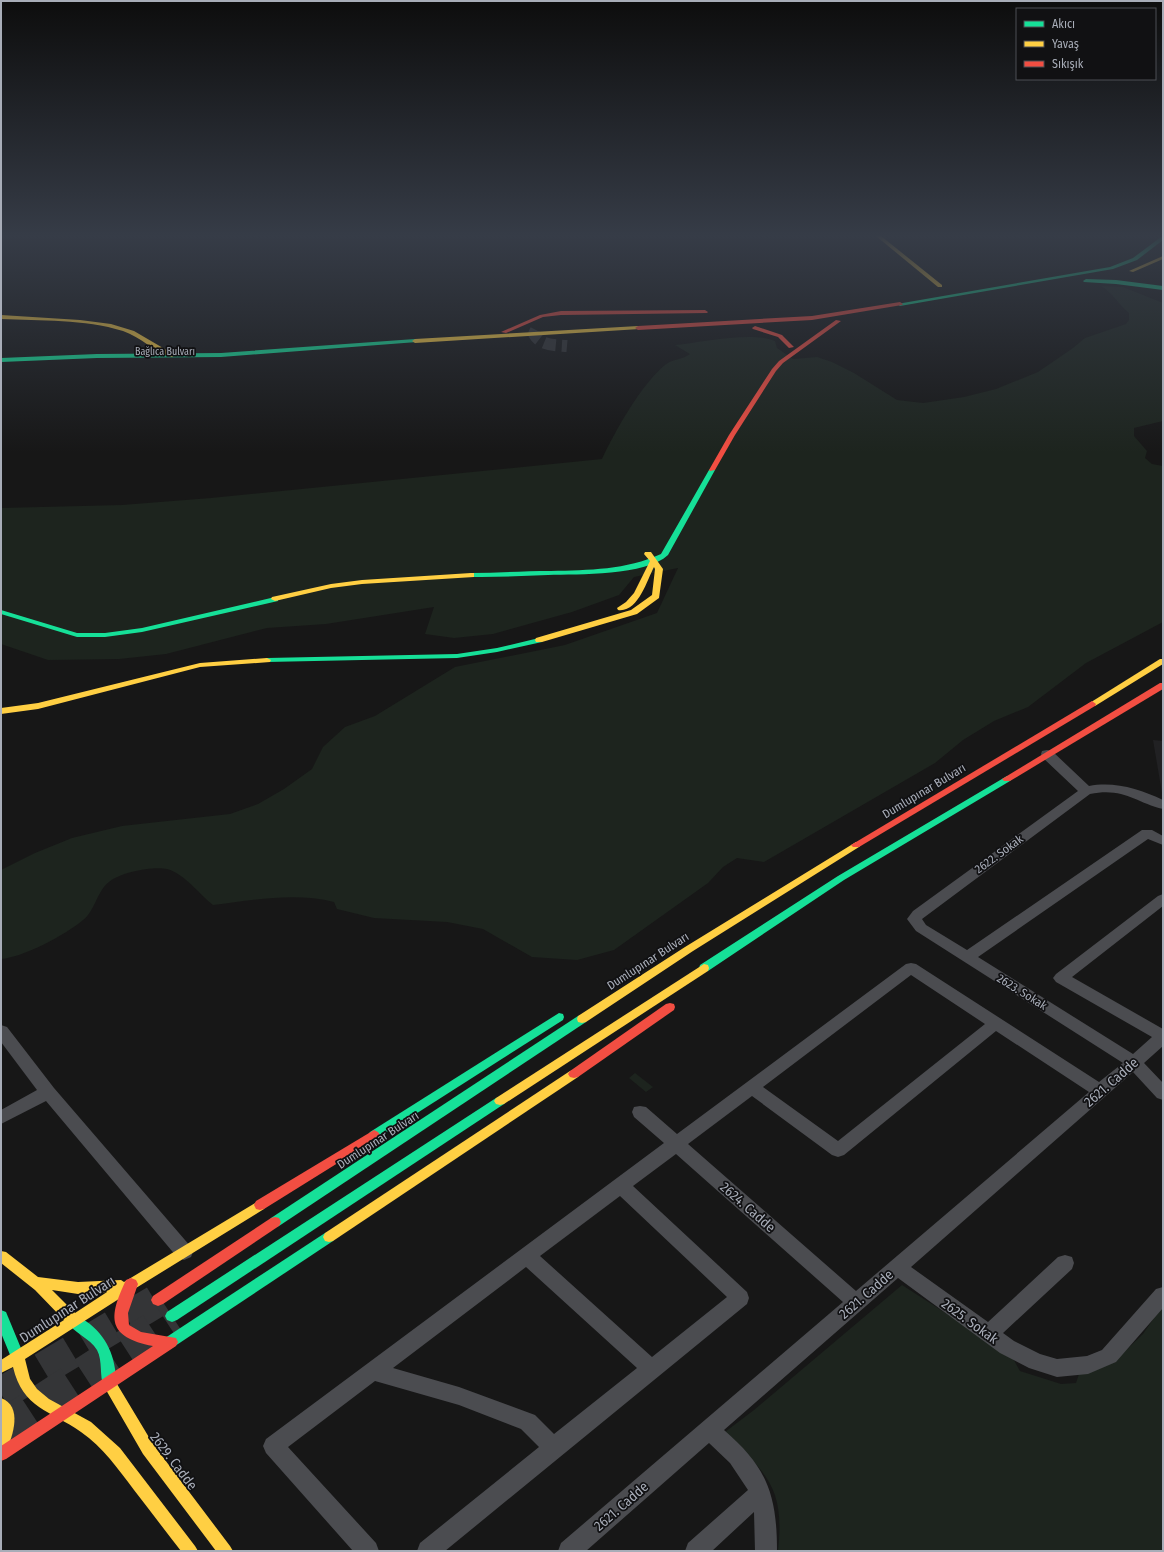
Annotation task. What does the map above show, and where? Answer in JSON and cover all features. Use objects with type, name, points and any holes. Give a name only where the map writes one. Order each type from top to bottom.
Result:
[{"type":"main road","points":[[758,316],[816,308]]},
{"type":"main road","name":"Bağlıca Bulvarı","points":[[1,366],[90,362],[176,362],[259,359],[817,324],[838,318],[890,308]]},
{"type":"main road","name":"Bağlıca Bulvarı","points":[[1,360],[97,356],[178,356],[341,348],[474,338],[838,318],[900,308]]},
{"type":"main road","points":[[474,338],[504,332],[542,316],[560,313],[712,312]]},
{"type":"main road","points":[[742,312],[783,312]]},
{"type":"main road","points":[[536,330],[541,324],[550,320],[571,316],[758,316],[838,318]]},
{"type":"main road","points":[[1,317],[112,326],[134,332],[148,340],[156,350],[178,356]]},
{"type":"main road","points":[[1,604],[64,626],[86,630],[108,630],[297,587],[363,575],[584,566],[631,562],[664,555],[732,435],[774,370],[838,318]]},
{"type":"main road","points":[[1,322],[102,331],[120,336],[133,345],[121,353],[97,356]]},
{"type":"main road","points":[[757,379],[769,364],[791,348],[817,324]]},
{"type":"main road","points":[[755,328],[779,335],[787,341],[791,348]]},
{"type":"main road","points":[[720,333],[737,329]]},
{"type":"main road","points":[[464,646],[492,644],[533,635],[628,606],[642,591],[650,558],[712,450]]},
{"type":"main road","points":[[1,612],[76,635],[105,635],[142,630],[331,586],[394,578],[591,572],[631,567],[650,558]]},
{"type":"main road","points":[[1,711],[38,706],[200,665],[244,661],[457,656],[497,650],[539,640],[634,612],[656,596],[659,568],[650,558]]},
{"type":"main road","points":[[250,652],[450,646]]},
{"type":"main road","points":[[180,660],[227,654]]},
{"type":"main road","name":"Dumlupınar Bulvarı","points":[[158,1300],[722,928],[871,836],[1163,661]]},
{"type":"main road","points":[[1,703],[35,698],[110,678]]},
{"type":"main road","points":[[172,1316],[742,942],[892,846],[1163,685]]},
{"type":"main road","points":[[667,952],[687,941],[722,928]]},
{"type":"main road","points":[[728,964],[742,942]]},
{"type":"main road","points":[[1,1454],[109,1384],[630,1036],[679,1000]]},
{"type":"main road","name":"Dumlupınar Bulvarı","points":[[1,1367],[18,1358],[131,1284],[312,1174],[570,1010]]},
{"type":"main road","points":[[1,1256],[35,1282],[74,1321],[96,1337],[105,1348],[109,1384]]},
{"type":"main road","points":[[35,1282],[60,1287],[100,1289],[131,1284]]},
{"type":"main road","points":[[131,1284],[120,1309],[119,1322],[122,1329],[129,1335],[140,1338],[171,1342]]},
{"type":"main road","points":[[1,1316],[18,1358],[24,1385],[30,1393],[35,1398],[86,1427],[100,1438],[115,1453],[190,1551]]},
{"type":"main road","name":"2629. Cadde","points":[[109,1384],[120,1407],[152,1457],[225,1551]]},
{"type":"main road","points":[[1,1404],[6,1411],[7,1419],[6,1433],[1,1446]]},
{"type":"street","points":[[1047,754],[1086,791],[1103,788],[1119,789],[1140,795],[1163,805]]},
{"type":"street","name":"2622. Sokak","points":[[914,919],[918,914],[1086,791]]},
{"type":"street","points":[[967,956],[1148,833],[1163,841]]},
{"type":"street","points":[[1163,899],[1061,978],[1163,1036]]},
{"type":"street","name":"2623. Sokak","points":[[914,919],[921,928],[1134,1062],[1156,1078],[1163,1094]]},
{"type":"street","points":[[368,1551],[272,1446],[677,1145],[911,968],[1100,1091]]},
{"type":"street","points":[[752,1088],[838,1150],[995,1024]]},
{"type":"street","points":[[1,1031],[48,1092],[184,1252]]},
{"type":"street","name":"2621. Cadde","points":[[569,1551],[1163,1036]]},
{"type":"street","points":[[1,1118],[48,1092]]},
{"type":"street","name":"2624. Cadde","points":[[640,1112],[856,1302]]},
{"type":"street","points":[[428,1551],[553,1448],[740,1298],[622,1186]]},
{"type":"street","points":[[527,1256],[652,1369]]},
{"type":"street","points":[[988,1334],[1065,1263]]},
{"type":"street","name":"2625. Sokak","points":[[897,1267],[988,1334],[1025,1357],[1047,1366],[1057,1368],[1078,1367],[1103,1360],[1114,1351],[1163,1294]]},
{"type":"street","points":[[372,1371],[459,1396],[528,1422],[536,1428],[553,1448]]},
{"type":"street","points":[[709,1430],[745,1465],[761,1492],[767,1521],[766,1551]]},
{"type":"street","points":[[696,1551],[761,1492]]},
{"type":"shaded area","points":[[1124,308],[1163,308],[1163,421],[1134,428],[1134,436],[1147,451],[1145,458],[1152,464],[1163,466],[1163,622],[1086,663],[1028,707],[994,721],[963,740],[935,763],[764,862],[737,858],[723,867],[708,883],[614,950],[577,960],[532,957],[483,929],[447,922],[374,918],[337,909],[334,902],[319,899],[289,897],[213,905],[180,875],[167,869],[154,868],[121,875],[114,878],[102,890],[87,916],[75,926],[32,950],[1,959],[1,870],[35,853],[72,838],[122,826],[230,814],[258,804],[284,789],[312,769],[323,747],[345,727],[375,716],[455,667],[565,645],[657,613],[678,568],[634,577],[619,595],[572,612],[493,634],[454,638],[425,634],[434,607],[326,624],[267,628],[166,654],[119,659],[48,660],[1,644],[1,508],[122,505],[211,498],[602,459],[629,409],[656,373],[668,363],[690,354],[675,345],[726,338],[753,337],[775,341],[777,348],[793,359],[817,357],[832,362],[854,373],[897,400],[923,403],[964,397],[996,389],[1038,372],[1085,338],[1126,324],[1129,320],[1129,313]]},
{"type":"shaded area","points":[[1153,740],[1163,741],[1163,793],[1162,793]]},
{"type":"shaded area","points":[[635,1073],[653,1087],[646,1092],[629,1078]]},
{"type":"shaded area","points":[[902,1285],[1011,1355],[1020,1371],[1061,1384],[1076,1383],[1079,1374],[1119,1357],[1143,1334],[1163,1305],[1163,1551],[778,1551],[779,1511],[770,1484],[752,1460],[725,1432],[754,1410]]},
{"type":"tunnel","points":[[536,330],[534,334],[540,341],[553,345],[567,346]]},
{"type":"tunnel","points":[[1,1394],[158,1300]]},
{"type":"tunnel","points":[[1,1427],[172,1316]]},
{"type":"traffic: fast","points":[[1,360],[97,356],[221,355],[415,341]]},
{"type":"traffic: fast","points":[[471,575],[608,571],[637,566],[651,561],[664,555],[712,470]]},
{"type":"traffic: fast","points":[[1,612],[77,635],[105,635],[142,630],[275,599]]},
{"type":"traffic: fast","points":[[267,660],[457,656],[497,650],[539,640]]},
{"type":"traffic: fast","points":[[704,968],[841,878],[1007,779]]},
{"type":"traffic: fast","points":[[374,1135],[559,1017]]},
{"type":"traffic: fast","points":[[275,1222],[582,1019]]},
{"type":"traffic: fast","points":[[172,1316],[500,1101]]},
{"type":"traffic: fast","points":[[167,1344],[329,1237]]},
{"type":"traffic: fast","points":[[1,1316],[18,1358]]},
{"type":"traffic: fast","points":[[74,1321],[92,1334],[102,1346],[107,1361],[109,1383]]},
{"type":"traffic: slow","points":[[1,317],[80,321],[111,326],[126,330],[160,350],[172,355]]},
{"type":"traffic: slow","points":[[415,341],[638,328]]},
{"type":"traffic: slow","points":[[539,640],[634,612],[656,596],[659,569],[648,554]]},
{"type":"traffic: slow","points":[[621,608],[628,604],[638,594],[653,562]]},
{"type":"traffic: slow","points":[[275,599],[331,586],[362,582],[471,575]]},
{"type":"traffic: slow","points":[[1,711],[38,706],[200,665],[267,660]]},
{"type":"traffic: slow","points":[[1092,704],[1163,661]]},
{"type":"traffic: slow","points":[[582,1019],[689,949],[856,845]]},
{"type":"traffic: slow","points":[[500,1101],[704,968]]},
{"type":"traffic: slow","points":[[329,1237],[574,1074]]},
{"type":"traffic: slow","points":[[1,1367],[131,1284],[260,1205]]},
{"type":"traffic: slow","points":[[1,1256],[40,1286],[74,1321]]},
{"type":"traffic: slow","points":[[35,1282],[78,1288],[121,1286]]},
{"type":"traffic: slow","points":[[18,1358],[27,1387],[37,1398],[63,1414]]},
{"type":"traffic: slow","points":[[109,1383],[148,1449],[225,1551]]},
{"type":"traffic: slow","points":[[1,1404],[7,1419],[7,1430],[1,1446]]},
{"type":"traffic: slow","points":[[63,1414],[86,1427],[115,1453],[190,1551]]},
{"type":"traffic: jam","points":[[638,328],[812,318],[872,308]]},
{"type":"traffic: jam","points":[[504,332],[542,316],[561,313],[705,312]]},
{"type":"traffic: jam","points":[[712,470],[732,435],[774,370],[781,362],[838,321]]},
{"type":"traffic: jam","points":[[755,328],[780,336],[791,347]]},
{"type":"traffic: jam","points":[[1007,779],[1163,685]]},
{"type":"traffic: jam","points":[[856,845],[1092,704]]},
{"type":"traffic: jam","points":[[574,1074],[670,1007]]},
{"type":"traffic: jam","points":[[260,1205],[374,1135]]},
{"type":"traffic: jam","points":[[158,1300],[275,1222]]},
{"type":"traffic: jam","points":[[131,1284],[124,1300],[121,1313],[121,1323],[125,1330],[141,1338],[171,1342]]},
{"type":"traffic: jam","points":[[1,1454],[167,1344]]}]
